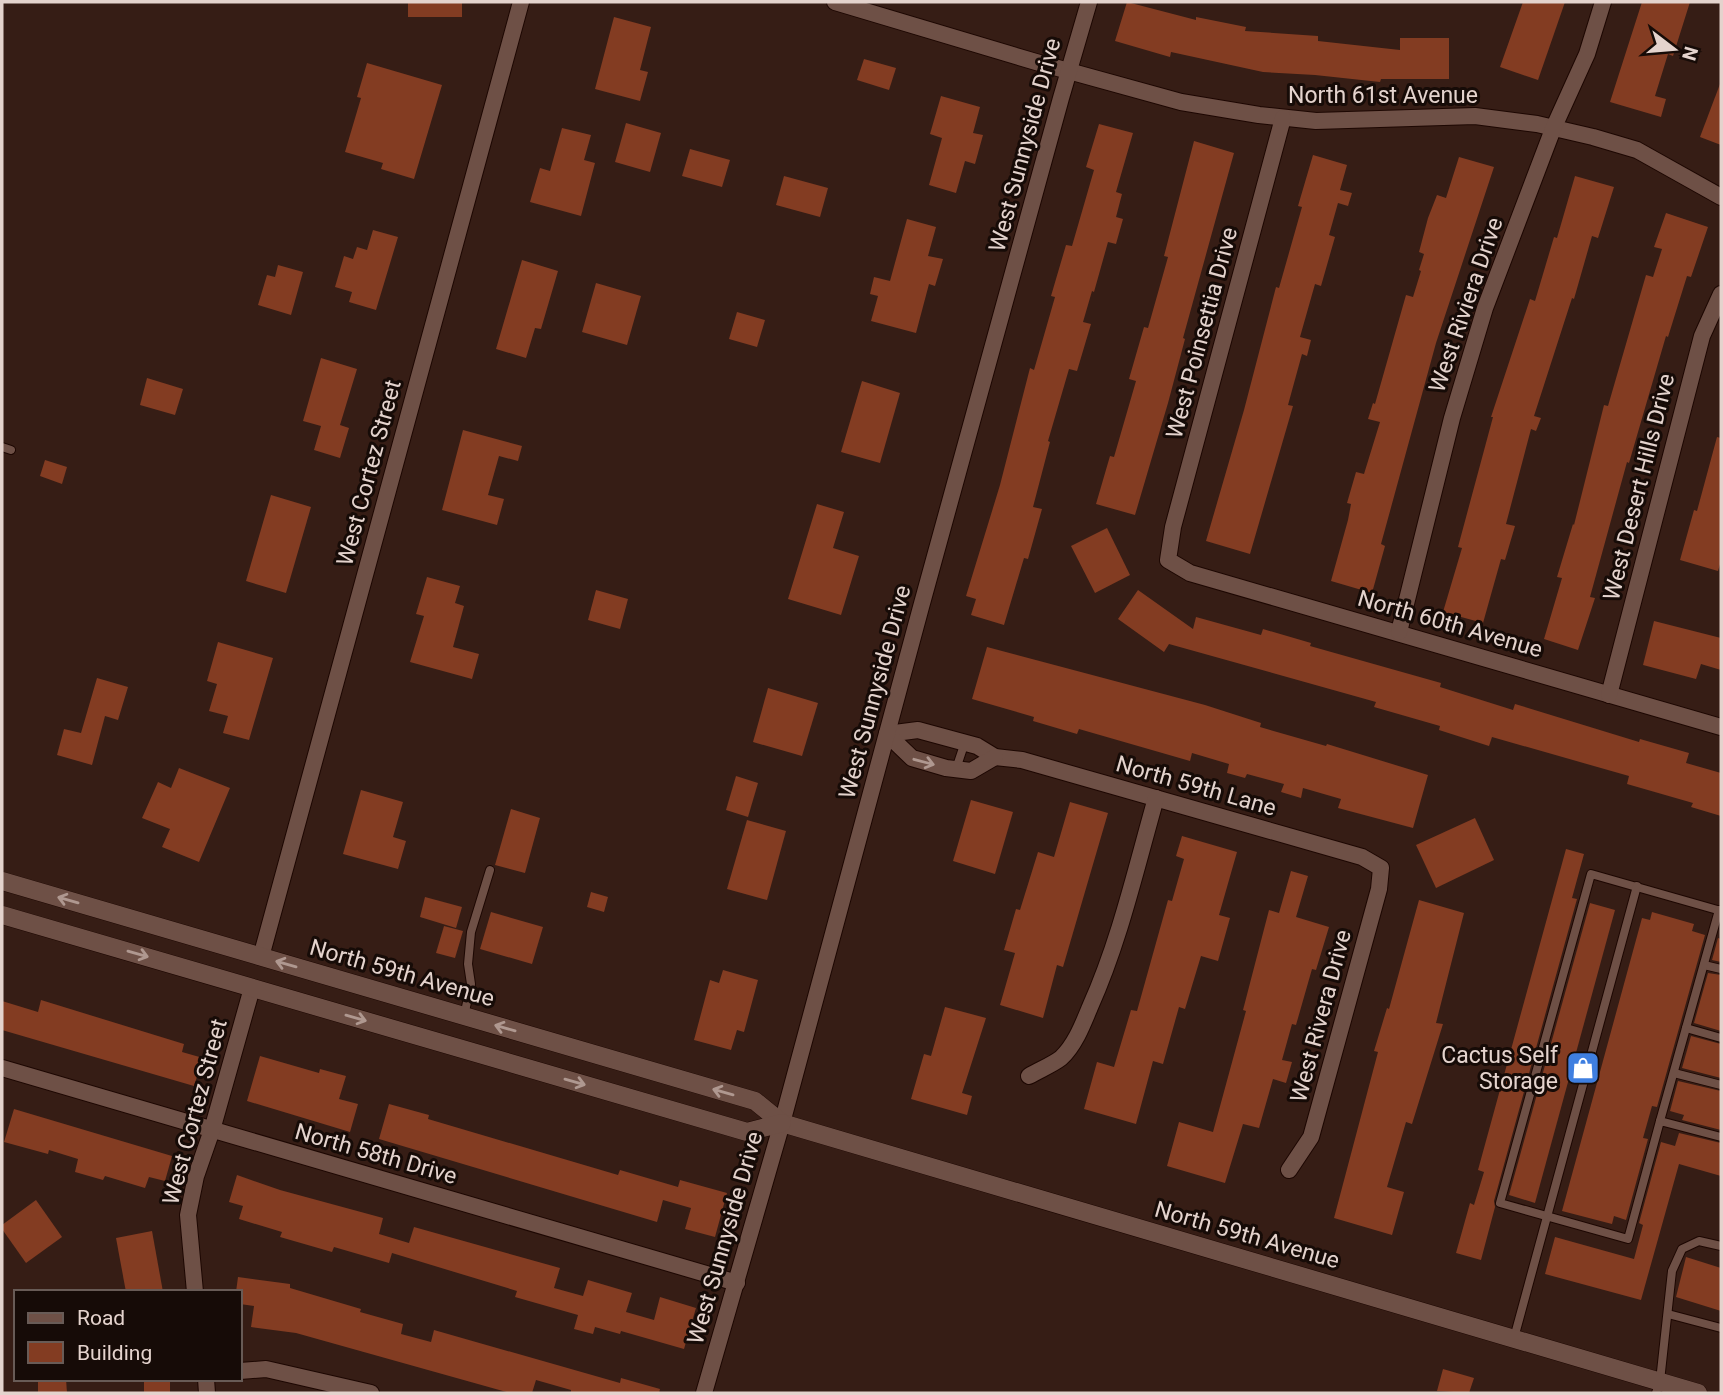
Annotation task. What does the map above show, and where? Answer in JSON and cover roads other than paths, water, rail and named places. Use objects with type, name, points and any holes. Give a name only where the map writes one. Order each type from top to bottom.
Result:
[{"type":"main road","name":"North 59th Avenue","points":[[2,881],[755,1101],[782,1124],[1514,1338],[1658,1387],[1698,1393]]},
{"type":"main road","name":"North 59th Avenue","points":[[2,915],[747,1132],[782,1124]]},
{"type":"street","name":"West Cortez Street","points":[[261,957],[521,2]]},
{"type":"street","name":"North 61st Avenue","points":[[835,2],[856,5],[1068,71],[1181,102],[1316,121],[1475,116],[1537,124],[1637,150],[1721,197]]},
{"type":"street","name":"West Sunnyside Drive","points":[[704,1393],[782,1124],[1068,71],[1090,2]]},
{"type":"street","name":"West Riviera Drive","points":[[1399,632],[1452,418],[1485,308],[1553,129],[1587,54],[1603,2]]},
{"type":"street","name":"West Poinsettia Drive","points":[[1168,559],[1172,527],[1283,118]]},
{"type":"street","name":"West Desert Hills Drive","points":[[1609,695],[1702,336],[1721,294]]},
{"type":"street","name":"North 60th Avenue","points":[[1168,559],[1190,573],[1721,727]]},
{"type":"street","name":"North 59th Lane","points":[[887,734],[918,730],[965,742],[995,757],[1022,760],[1362,857],[1381,869]]},
{"type":"street","points":[[887,734],[912,758],[957,769],[971,771],[995,757]]},
{"type":"street","points":[[1028,1076],[1061,1058],[1075,1040],[1084,1022],[1105,975],[1119,932],[1156,798]]},
{"type":"street","name":"West Rivera Drive","points":[[1289,1170],[1311,1137],[1379,889],[1381,869]]},
{"type":"street","name":"West Cortez Street","points":[[195,1290],[188,1215],[196,1176],[212,1130],[252,988]]},
{"type":"street","name":"North 58th Drive","points":[[2,1068],[737,1283]]},
{"type":"street","points":[[242,1371],[266,1369],[371,1393]]},
{"type":"lane","points":[[2,447],[11,450]]},
{"type":"lane","points":[[957,769],[965,742]]},
{"type":"lane","points":[[464,1016],[471,984],[468,964],[471,932],[490,870]]},
{"type":"lane","points":[[1591,874],[1720,910],[1628,1239],[1500,1203],[1591,874]]},
{"type":"lane","points":[[1514,1338],[1637,886]]},
{"type":"lane","points":[[1704,965],[1721,970]]},
{"type":"lane","points":[[1686,1028],[1721,1038]]},
{"type":"lane","points":[[1674,1073],[1721,1085]]},
{"type":"lane","points":[[1660,1121],[1721,1137]]},
{"type":"lane","points":[[1658,1387],[1672,1272],[1682,1249],[1699,1241],[1721,1245]]},
{"type":"lane","points":[[1668,1314],[1721,1328]]},
{"type":"place","name":"Cactus Self Storage","points":[[1583,1068]]}]
